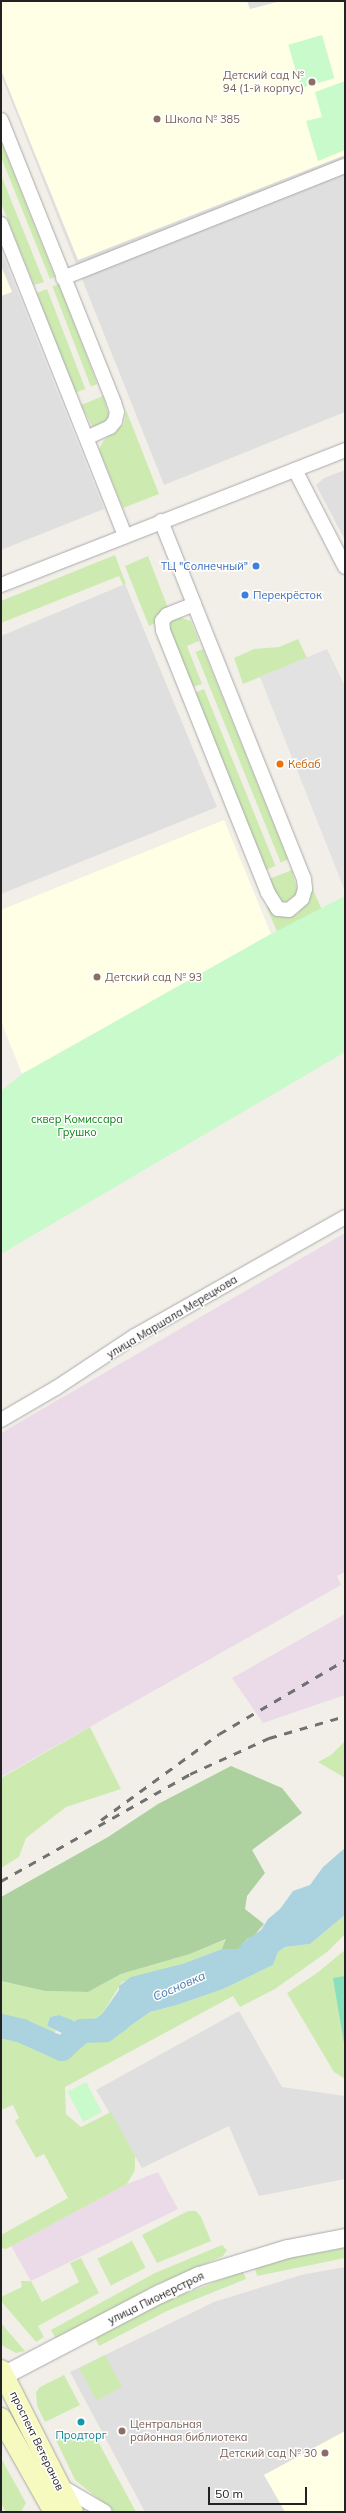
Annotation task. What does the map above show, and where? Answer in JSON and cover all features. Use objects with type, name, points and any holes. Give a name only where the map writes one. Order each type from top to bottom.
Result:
[{"type":"main road","name":"проспект Ветеранов","points":[[2,2374],[73,2512]]},
{"type":"main road","name":"проспект Ветеранов","points":[[1,2418],[54,2512]]},
{"type":"street","points":[[1,120],[117,412],[110,427],[86,438]]},
{"type":"street","points":[[64,278],[345,166]]},
{"type":"street","points":[[1,224],[125,536]]},
{"type":"street","points":[[1,585],[345,450]]},
{"type":"street","points":[[295,470],[345,567]]},
{"type":"street","points":[[161,521],[304,878],[305,889],[302,899],[296,907],[289,910],[278,909],[268,893],[163,630],[162,621],[167,615],[194,604]]},
{"type":"street","name":"улица Маршала Мерецкова","points":[[1,1420],[56,1388],[135,1336],[345,1217]]},
{"type":"street","name":"улица Пионерстроя","points":[[2,2374],[160,2294],[199,2276],[288,2249],[345,2238]]},
{"type":"street","points":[[58,2485],[105,2512]]},
{"type":"shaded area","points":[[1,1],[345,1],[345,412],[164,485],[1,75]]},
{"type":"shaded area","name":"Школа № 385","points":[[1,1],[247,1],[250,9],[281,1],[345,1],[345,155],[78,260],[1,70]]},
{"type":"shaded area","points":[[1,250],[104,509],[1,550]]},
{"type":"shaded area","points":[[1,266],[12,292],[1,296]]},
{"type":"shaded area","points":[[345,470],[345,540],[316,485],[324,478]]},
{"type":"shaded area","points":[[125,584],[217,807],[1,894],[1,636]]},
{"type":"shaded area","points":[[327,649],[345,686],[345,891],[260,677]]},
{"type":"shaded area","name":"Детский сад № 93","points":[[224,820],[271,934],[22,1074],[1,1021],[1,910]]},
{"type":"shaded area","points":[[345,1233],[345,1572],[337,1576],[341,1585],[1,1777],[1,1433]]},
{"type":"shaded area","points":[[345,1614],[345,1695],[263,1723],[232,1678]]},
{"type":"shaded area","points":[[239,2011],[282,2087],[345,2096],[345,2179],[259,2196],[229,2126],[142,2168],[96,2090]]},
{"type":"shaded area","points":[[158,2172],[178,2209],[31,2281],[11,2246],[127,2184]]},
{"type":"shaded area","points":[[345,2267],[345,2512],[145,2512],[70,2372],[214,2302],[301,2275]]},
{"type":"shaded area","name":"Детский сад № 30","points":[[345,2431],[345,2512],[285,2512],[264,2475]]},
{"type":"green space","points":[[322,35],[334,78],[301,88],[288,45]]},
{"type":"green space","points":[[345,81],[345,150],[318,161],[306,121],[322,117],[315,92]]},
{"type":"green space","points":[[1,141],[55,277],[50,279],[1,157]]},
{"type":"green space","points":[[1,175],[44,282],[34,285],[1,203]]},
{"type":"green space","points":[[59,284],[97,384],[91,386],[52,287]]},
{"type":"green space","points":[[47,289],[85,389],[75,393],[37,293]]},
{"type":"green space","points":[[103,396],[110,419],[98,426],[92,426],[81,405]]},
{"type":"green space","points":[[126,410],[159,494],[123,508],[99,449],[104,440],[124,424]]},
{"type":"green space","points":[[115,555],[126,584],[123,585],[119,576],[1,623],[1,601]]},
{"type":"green space","points":[[148,556],[168,608],[161,611],[156,623],[149,626],[125,566]]},
{"type":"green space","points":[[179,617],[191,621],[199,641],[187,646],[202,684],[193,687],[169,628],[172,621]]},
{"type":"green space","points":[[298,639],[307,658],[243,684],[234,658],[254,649],[279,647]]},
{"type":"green space","points":[[203,649],[288,859],[281,862],[196,652]]},
{"type":"green space","points":[[204,689],[276,866],[266,870],[195,693]]},
{"type":"green space","points":[[292,870],[298,893],[295,898],[283,903],[279,900],[269,879]]},
{"type":"green space","points":[[310,883],[323,912],[279,936],[266,906],[287,917],[297,914],[309,901]]},
{"type":"green space","name":"сквер Комиссара Грушко","points":[[345,896],[345,1052],[1,1254],[1,1091],[22,1074],[271,934]]},
{"type":"green space","points":[[90,1727],[121,1789],[66,1807],[26,1838],[19,1857],[1,1868],[1,1778]]},
{"type":"green space","points":[[345,1741],[345,1778],[318,1762],[331,1755]]},
{"type":"green space","points":[[231,1766],[282,1788],[302,1813],[252,1850],[265,1873],[247,1896],[245,1909],[264,1924],[253,1937],[247,1939],[239,1949],[222,1949],[226,1939],[190,1954],[121,1974],[88,1992],[45,1991],[1,1981],[1,1897],[108,1837],[158,1804]]},
{"type":"green space","points":[[345,1915],[345,1934],[327,1952],[275,1989],[240,2007],[233,1996],[65,2087],[66,2114],[81,2127],[111,2112],[135,2156],[135,2170],[127,2184],[6,2249],[2,2248],[1,2235],[68,2198],[44,2154],[36,2158],[15,2121],[19,2118],[13,2105],[1,2110],[1,2030],[39,2041],[62,2053],[77,2038],[92,2041],[120,2033],[150,2012],[177,2005],[223,1989],[273,1965],[278,1952],[285,1947],[310,1944]]},
{"type":"green space","points":[[227,1939],[222,1949],[182,1964],[122,1982],[102,2014],[82,2029],[59,2015],[50,2017],[47,2026],[56,2031],[50,2036],[1,2020],[1,1981],[45,1991],[88,1992],[121,1974],[190,1954]]},
{"type":"green space","points":[[345,1950],[345,2079],[334,2072],[287,1993],[317,1973]]},
{"type":"green space","points":[[345,1976],[345,2049],[333,1978]]},
{"type":"green space","points":[[86,2082],[102,2112],[83,2122],[67,2092]]},
{"type":"green space","points":[[188,2211],[196,2211],[201,2217],[211,2241],[157,2263],[142,2235]]},
{"type":"green space","points":[[132,2241],[146,2268],[111,2285],[97,2259]]},
{"type":"green space","points":[[222,2245],[227,2250],[223,2256],[155,2285],[56,2339],[51,2330],[155,2273]]},
{"type":"green space","points":[[345,2248],[345,2258],[257,2276],[255,2268],[289,2258]]},
{"type":"green space","points":[[81,2258],[99,2293],[38,2326],[44,2337],[36,2342],[1,2301],[1,2297],[22,2287],[21,2281],[31,2281],[42,2302],[79,2282],[70,2263]]},
{"type":"green space","points":[[243,2271],[246,2279],[169,2310],[99,2346],[95,2338],[164,2302]]},
{"type":"green space","points":[[1,2323],[25,2351],[16,2353],[1,2345]]},
{"type":"green space","points":[[105,2355],[122,2387],[96,2400],[79,2369]]},
{"type":"green space","points":[[64,2375],[80,2405],[45,2422],[37,2406],[36,2392],[40,2387]]},
{"type":"green space","points":[[73,2431],[79,2440],[93,2432],[136,2512],[115,2512],[75,2480],[56,2440]]},
{"type":"green space","points":[[1,2458],[26,2503],[21,2512],[6,2512],[1,2503]]},
{"type":"water","points":[[345,1848],[345,1915],[310,1944],[285,1947],[278,1952],[273,1965],[223,1989],[177,2005],[150,2012],[120,2033],[92,2041],[90,2032],[82,2029],[102,2014],[119,1990],[119,1986],[131,1977],[182,1964],[222,1949],[239,1949],[242,1943],[261,1930],[268,1919],[280,1909],[293,1891],[310,1885],[323,1867]]},
{"type":"water","points":[[59,2015],[72,2020],[82,2031],[73,2037],[69,2044],[64,2034],[47,2026],[50,2017]]},
{"type":"waterway","name":"Сосновка","points":[[1,2026],[22,2031],[62,2049],[82,2031],[105,2030],[119,2020]]},
{"type":"railway","points":[[101,1820],[219,1734],[345,1660]]},
{"type":"railway","points":[[1,1881],[190,1774],[269,1738],[345,1716]]},
{"type":"place","name":"Детский сад № 94 (1-й корпус)","points":[[312,82]]},
{"type":"place","name":"Школа № 385","points":[[157,119]]},
{"type":"place","name":"ТЦ \"Солнечный\"","points":[[256,566]]},
{"type":"place","name":"Перекрёсток","points":[[245,595]]},
{"type":"place","name":"Кебаб","points":[[280,764]]},
{"type":"place","name":"Детский сад № 93","points":[[97,977]]},
{"type":"place","name":"Продторг","points":[[81,2422]]},
{"type":"place","name":"Центральная районная библиотека","points":[[122,2431]]},
{"type":"place","name":"Детский сад № 30","points":[[325,2453]]}]
